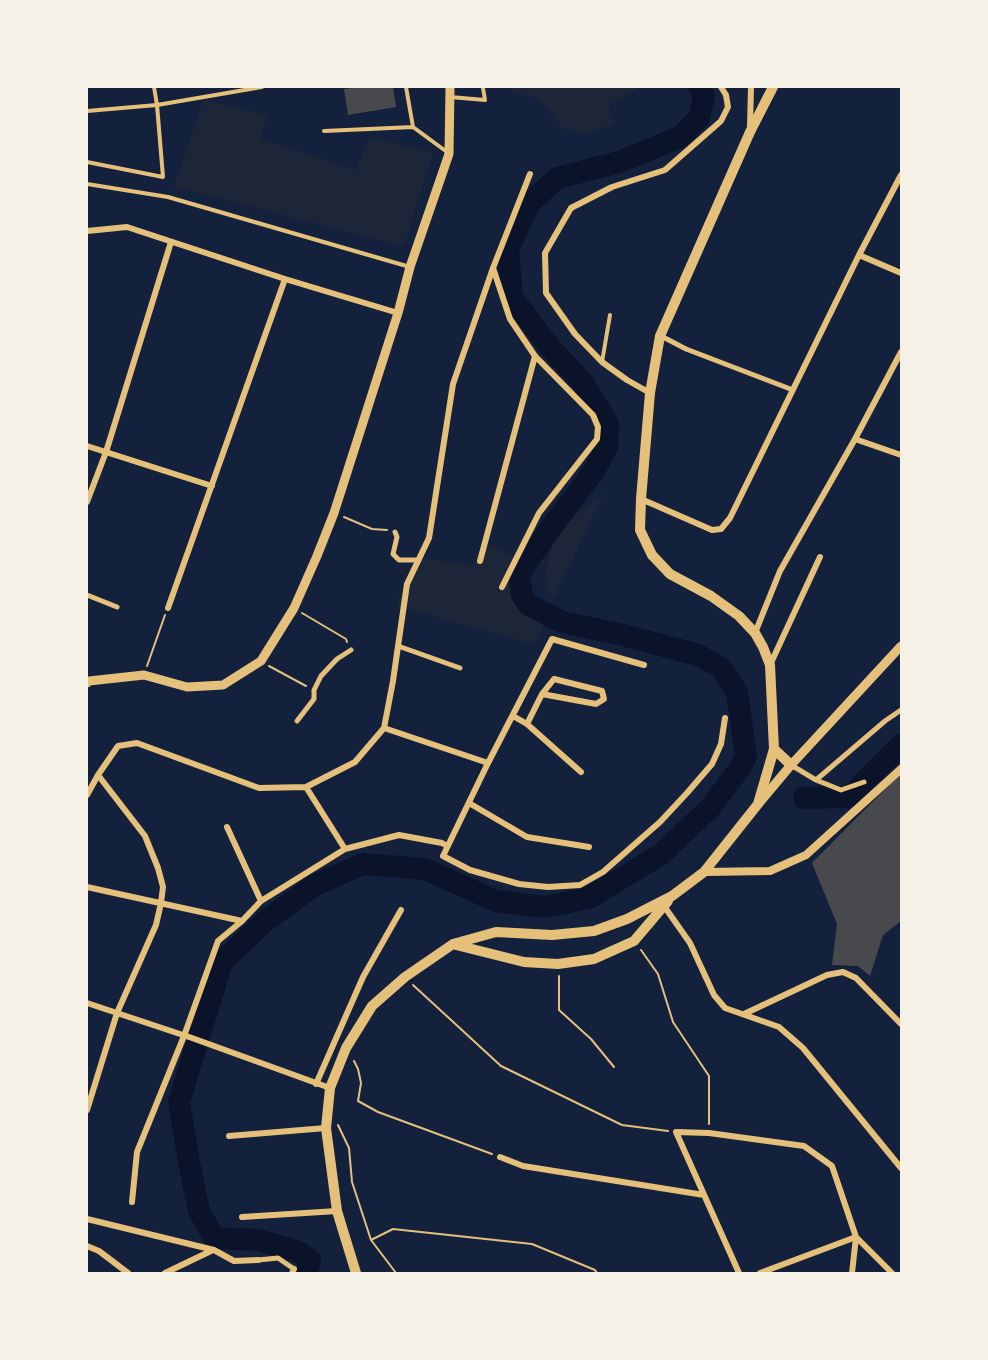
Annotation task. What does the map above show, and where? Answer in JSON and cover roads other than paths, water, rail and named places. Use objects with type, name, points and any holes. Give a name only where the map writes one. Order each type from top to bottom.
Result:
[{"type":"main road","points":[[758,804],[774,749],[770,665],[763,647],[755,633],[739,616],[711,596],[669,574],[652,555],[640,530],[650,393],[660,336],[750,132],[773,87]]},
{"type":"main road","points":[[87,683],[144,675],[187,687],[223,685],[261,661],[294,608],[334,513],[398,313],[410,267],[449,154],[449,92]]},
{"type":"main road","points":[[356,1273],[337,1211],[326,1128],[330,1088],[346,1048],[372,1006],[405,977],[453,944],[496,932],[552,935],[594,931],[627,919],[672,896],[704,872],[791,765],[901,646]]},
{"type":"main road","points":[[774,749],[791,765]]},
{"type":"main road","points":[[453,944],[524,962],[558,964],[594,959],[634,941],[672,896]]},
{"type":"street","points":[[650,393],[602,362],[575,334],[546,293],[545,252],[571,208],[612,187],[664,170],[722,121],[728,107],[726,95],[721,87]]},
{"type":"street","points":[[750,132],[752,87]]},
{"type":"street","points":[[87,795],[118,746],[137,743],[259,788],[306,787],[355,762],[384,728],[407,584],[429,538],[453,384],[493,268],[530,174]]},
{"type":"street","points":[[641,500],[712,530],[722,530],[901,175]]},
{"type":"street","points":[[87,231],[128,227],[285,279],[398,313]]},
{"type":"street","points":[[87,502],[106,452],[171,242]]},
{"type":"street","points":[[859,255],[901,273]]},
{"type":"street","points":[[493,268],[510,319],[535,356],[592,415],[598,427],[597,439],[539,513],[502,587]]},
{"type":"street","points":[[168,608],[285,279]]},
{"type":"street","points":[[660,336],[686,349],[793,390]]},
{"type":"street","points":[[755,633],[780,571],[855,439],[901,352]]},
{"type":"street","points":[[480,561],[535,356]]},
{"type":"street","points":[[855,439],[901,454]]},
{"type":"street","points":[[87,446],[212,486]]},
{"type":"street","points":[[395,532],[397,537],[393,554],[399,560],[419,560]]},
{"type":"street","points":[[770,665],[820,557]]},
{"type":"street","points":[[87,595],[117,607]]},
{"type":"street","points":[[644,665],[552,639],[442,856],[470,870],[519,884],[548,887],[580,885],[603,872],[660,822],[687,793],[712,764],[721,744],[725,718]]},
{"type":"street","points":[[398,646],[460,668]]},
{"type":"street","points":[[297,721],[314,699],[314,690],[321,676],[337,659],[351,650]]},
{"type":"street","points":[[526,724],[543,694],[554,679],[602,691],[604,699],[596,705],[543,694]]},
{"type":"street","points":[[816,780],[901,710]]},
{"type":"street","points":[[513,716],[526,724],[580,772]]},
{"type":"street","points":[[384,728],[488,763]]},
{"type":"street","points":[[791,765],[816,780],[841,790],[864,782]]},
{"type":"street","points":[[704,872],[770,872],[806,855],[901,769]]},
{"type":"street","points":[[87,1110],[89,1094],[117,1013],[156,926],[163,887],[145,836],[98,775]]},
{"type":"street","points":[[306,787],[345,849]]},
{"type":"street","points":[[469,803],[527,837],[589,847]]},
{"type":"street","points":[[227,827],[261,901]]},
{"type":"street","points":[[132,1202],[137,1152],[188,1037],[218,941],[261,901],[345,849],[399,835],[442,843],[447,846]]},
{"type":"street","points":[[87,887],[242,921]]},
{"type":"street","points":[[664,906],[690,943],[714,995],[725,1008],[779,1027],[803,1048],[901,1168]]},
{"type":"street","points":[[316,1084],[363,977],[401,910]]},
{"type":"street","points":[[744,1014],[827,975],[843,972],[856,978],[901,1024]]},
{"type":"street","points":[[87,1003],[330,1088]]},
{"type":"street","points":[[229,1136],[326,1128]]},
{"type":"street","points":[[739,1273],[676,1132],[709,1133],[804,1146],[832,1166],[856,1238],[852,1273]]},
{"type":"street","points":[[500,1157],[523,1166],[704,1195]]},
{"type":"street","points":[[242,1217],[337,1211]]},
{"type":"street","points":[[87,1219],[214,1250],[234,1261],[278,1258],[293,1271]]},
{"type":"street","points":[[760,1273],[856,1238]]},
{"type":"street","points":[[856,1238],[892,1273]]},
{"type":"street","points":[[87,1246],[99,1251],[128,1273]]},
{"type":"street","points":[[165,1273],[214,1250]]},
{"type":"lane","points":[[87,162],[163,177],[154,87]]},
{"type":"lane","points":[[87,111],[157,105],[262,87]]},
{"type":"lane","points":[[406,87],[413,127]]},
{"type":"lane","points":[[449,92],[485,100],[483,88]]},
{"type":"lane","points":[[324,131],[413,127],[449,154]]},
{"type":"lane","points":[[87,184],[168,197],[410,267]]},
{"type":"lane","points":[[602,362],[610,315]]},
{"type":"waterway","points":[[307,1273],[310,1260],[297,1251],[258,1240],[214,1238],[199,1211],[179,1102],[222,962],[264,922],[315,885],[363,864],[425,869],[496,901],[545,907],[589,898],[660,855],[711,807],[746,756],[737,692],[721,668],[698,655],[562,622],[529,605],[522,595],[519,573],[595,469],[607,447],[608,424],[584,384],[548,345],[512,297],[508,250],[529,204],[557,178],[619,162],[680,137],[699,118],[704,97],[699,87]]},
{"type":"waterway","points":[[804,798],[849,797],[901,745]]}]
